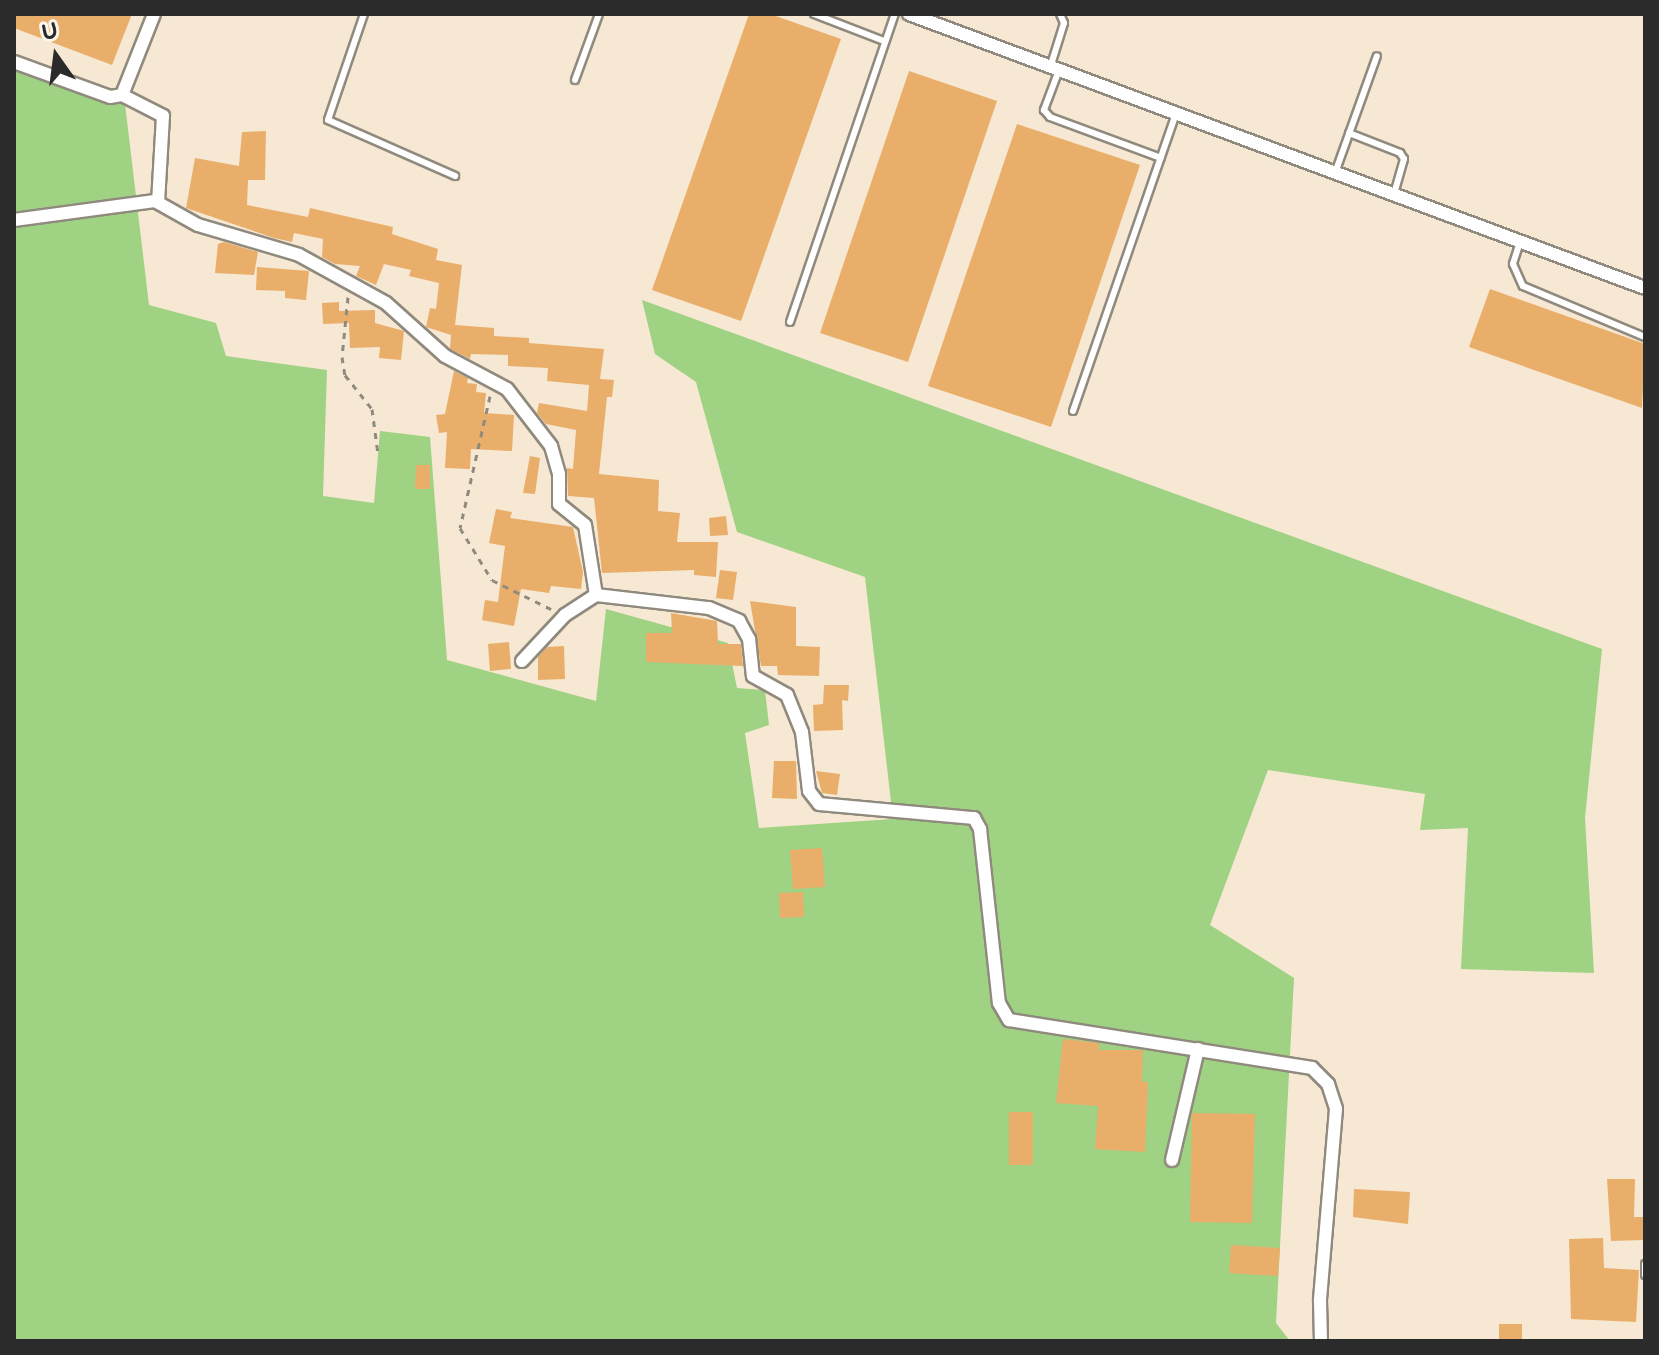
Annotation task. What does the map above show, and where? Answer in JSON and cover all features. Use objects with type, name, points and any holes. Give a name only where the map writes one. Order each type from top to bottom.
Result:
[{"type":"street","points":[[122,95],[154,14]]},
{"type":"street","points":[[909,14],[1645,288]]},
{"type":"street","points":[[14,62],[110,97],[122,95],[163,116],[158,202]]},
{"type":"street","points":[[14,220],[112,204],[158,202],[198,225],[299,255],[386,303],[445,356],[515,396],[551,446],[559,504],[585,525],[596,595]]},
{"type":"street","points":[[522,661],[565,615],[596,595],[709,608],[739,621],[749,639],[753,676],[787,695],[802,732],[809,791],[819,804],[974,818],[980,829],[999,1003],[1009,1020],[1312,1068],[1328,1084],[1336,1109],[1320,1301],[1321,1341]]},
{"type":"street","points":[[1172,1160],[1198,1049]]},
{"type":"lane","points":[[364,14],[328,120],[455,176]]},
{"type":"lane","points":[[575,80],[599,14]]},
{"type":"lane","points":[[814,14],[884,41]]},
{"type":"lane","points":[[790,322],[895,14]]},
{"type":"lane","points":[[1060,14],[1064,23],[1044,110],[1050,117],[1161,158]]},
{"type":"lane","points":[[1335,173],[1377,56]]},
{"type":"lane","points":[[1073,411],[1176,114]]},
{"type":"lane","points":[[1349,133],[1400,153],[1403,170],[1394,195]]},
{"type":"lane","points":[[1520,242],[1513,264],[1523,286],[1645,337]]},
{"type":"lane","points":[[1645,1264],[1645,1275]]},
{"type":"path","points":[[349,281],[342,357],[345,375],[372,409],[378,454]]},
{"type":"path","points":[[493,381],[460,528],[492,580],[565,615]]},
{"type":"green space","points":[[14,61],[125,104],[149,305],[216,323],[226,356],[327,370],[323,496],[374,503],[380,431],[430,437],[447,660],[596,701],[606,609],[728,643],[737,688],[765,690],[769,725],[745,733],[759,828],[893,819],[865,577],[737,532],[696,382],[655,354],[642,300],[1602,649],[1585,818],[1594,973],[1461,969],[1468,828],[1420,830],[1425,794],[1268,770],[1210,925],[1294,978],[1276,1323],[1290,1341],[14,1341]]},
{"type":"building","points":[[14,14],[132,14],[112,65],[14,28]]},
{"type":"building","points":[[749,14],[770,14],[841,39],[741,321],[652,290]]},
{"type":"building","points":[[909,71],[997,101],[908,362],[820,333]]},
{"type":"building","points":[[1017,124],[1140,165],[1051,427],[928,386]]},
{"type":"building","points":[[266,131],[265,180],[248,180],[247,205],[308,217],[310,208],[393,227],[392,234],[438,249],[436,260],[462,265],[455,325],[494,328],[494,336],[529,338],[529,343],[604,349],[600,379],[614,380],[612,397],[607,397],[599,474],[659,480],[658,511],[680,513],[677,542],[718,542],[716,577],[694,575],[694,570],[602,573],[594,498],[568,496],[567,468],[573,469],[576,430],[546,424],[537,413],[539,403],[587,411],[589,385],[547,381],[548,368],[508,366],[508,355],[471,354],[470,359],[450,349],[451,335],[426,327],[430,308],[436,309],[439,283],[409,276],[411,270],[384,264],[376,285],[356,276],[360,266],[335,264],[322,257],[323,239],[294,233],[292,242],[274,238],[186,208],[195,158],[239,166],[242,132]]},
{"type":"building","points":[[224,242],[258,252],[254,275],[215,273],[218,244]]},
{"type":"building","points":[[257,267],[309,271],[306,300],[285,298],[285,291],[256,290]]},
{"type":"building","points":[[1490,289],[1645,344],[1642,408],[1469,347]]},
{"type":"building","points":[[339,302],[339,311],[375,310],[375,323],[404,331],[401,360],[379,358],[380,347],[350,348],[349,323],[323,324],[322,303]]},
{"type":"building","points":[[454,371],[468,378],[467,383],[477,384],[476,392],[486,393],[484,413],[514,415],[512,451],[471,449],[470,469],[445,468],[447,432],[439,433],[436,415],[445,414]]},
{"type":"building","points":[[530,456],[540,458],[535,494],[523,493]]},
{"type":"building","points":[[416,465],[430,465],[430,489],[415,489]]},
{"type":"building","points":[[496,509],[512,512],[510,518],[573,527],[583,572],[581,589],[551,586],[549,593],[521,589],[514,626],[482,620],[485,600],[498,602],[505,546],[489,543]]},
{"type":"building","points":[[726,516],[728,535],[710,536],[709,518]]},
{"type":"building","points":[[720,570],[737,572],[733,600],[716,598]]},
{"type":"building","points":[[750,601],[796,607],[796,646],[820,647],[819,676],[778,675],[777,666],[761,666]]},
{"type":"building","points":[[671,613],[717,621],[718,644],[741,644],[743,666],[646,662],[646,633],[672,633]]},
{"type":"building","points":[[509,642],[511,669],[490,671],[488,644]]},
{"type":"building","points":[[564,646],[565,679],[538,680],[538,657],[547,647]]},
{"type":"building","points":[[824,685],[849,685],[848,701],[842,700],[843,730],[814,731],[813,705],[823,704]]},
{"type":"building","points":[[774,761],[796,761],[797,799],[772,798]]},
{"type":"building","points":[[816,771],[840,774],[837,795],[822,793]]},
{"type":"building","points":[[822,848],[825,887],[793,889],[790,850]]},
{"type":"building","points":[[803,892],[804,917],[780,918],[779,893]]},
{"type":"building","points":[[1063,1039],[1099,1043],[1099,1050],[1143,1050],[1142,1082],[1148,1082],[1145,1152],[1095,1149],[1098,1106],[1056,1103]]},
{"type":"building","points":[[1009,1112],[1033,1112],[1033,1165],[1009,1165]]},
{"type":"building","points":[[1192,1113],[1255,1114],[1252,1223],[1190,1222]]},
{"type":"building","points":[[1607,1179],[1635,1179],[1634,1217],[1645,1217],[1645,1240],[1611,1241]]},
{"type":"building","points":[[1354,1189],[1410,1192],[1408,1224],[1353,1217]]},
{"type":"building","points":[[1603,1238],[1604,1268],[1639,1270],[1636,1322],[1571,1319],[1569,1239]]},
{"type":"building","points":[[1231,1245],[1280,1248],[1278,1276],[1229,1273]]},
{"type":"building","points":[[1499,1324],[1522,1324],[1522,1341],[1499,1341]]}]
